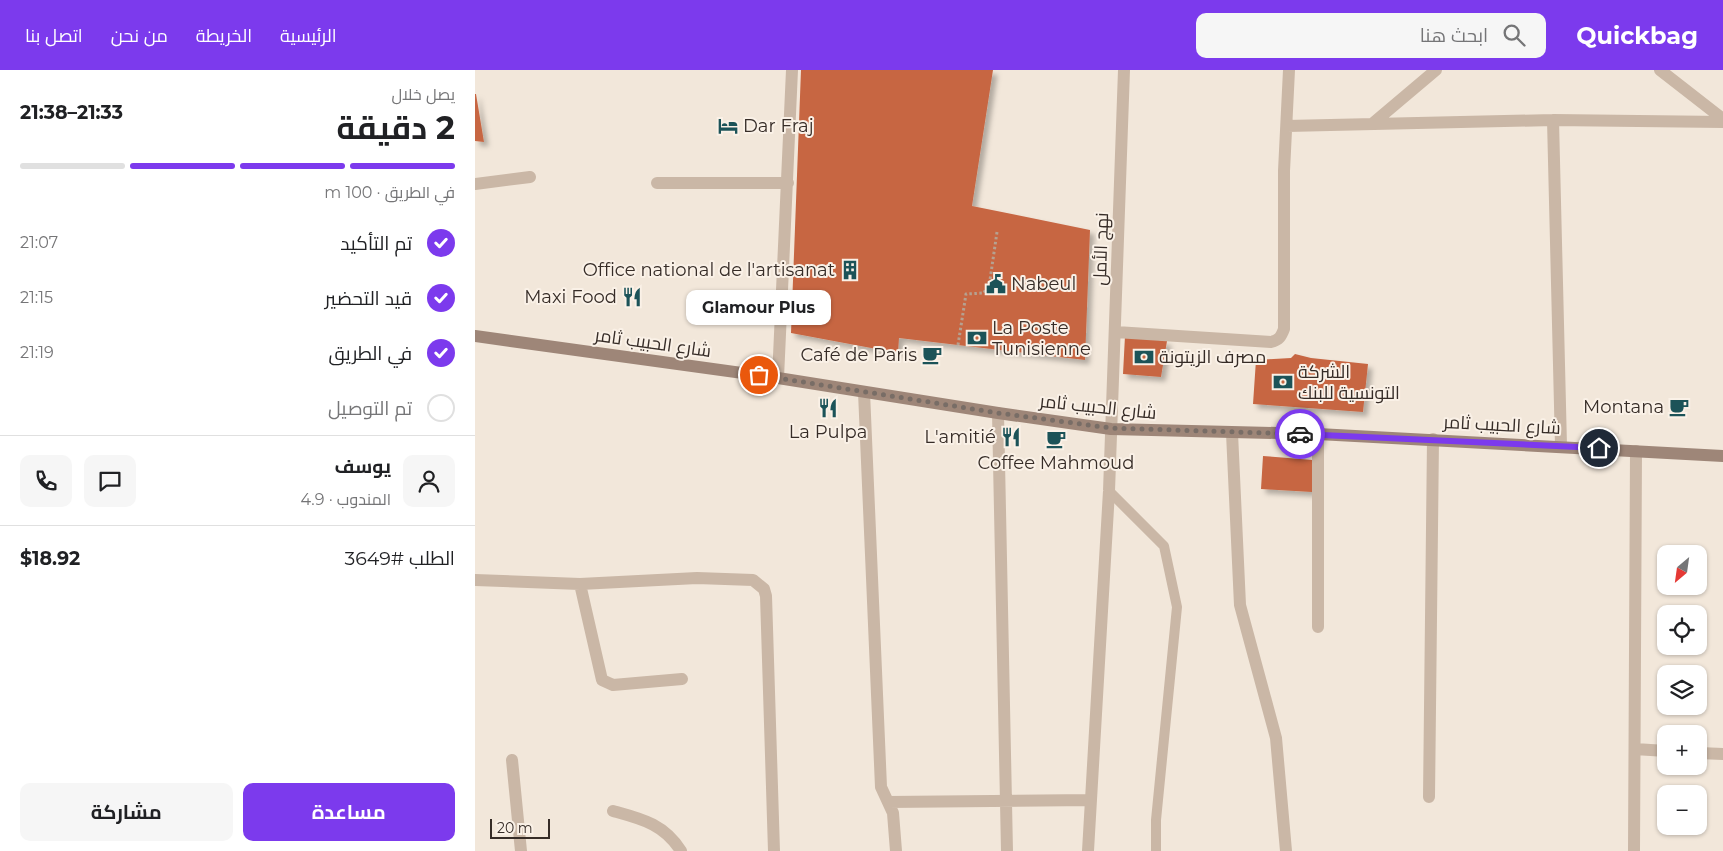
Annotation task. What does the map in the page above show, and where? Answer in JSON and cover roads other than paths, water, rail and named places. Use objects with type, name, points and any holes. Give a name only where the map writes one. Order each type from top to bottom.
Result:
[{"type":"main road","name":"شارع الحبيب ثامر","points":[[475,336],[778,378],[998,413],[1111,428],[1433,439],[1723,456]]},
{"type":"street","points":[[778,378],[792,70]]},
{"type":"street","name":"نهج الأمل","points":[[1088,851],[1109,492],[1124,70]]},
{"type":"street","points":[[1116,332],[1271,342],[1278,340],[1282,336],[1284,329],[1284,171],[1289,70]]},
{"type":"street","points":[[1372,124],[1436,70]]},
{"type":"street","points":[[1660,70],[1723,120]]},
{"type":"street","points":[[1287,126],[1553,120],[1723,120]]},
{"type":"street","points":[[1553,120],[1561,446]]},
{"type":"street","points":[[475,184],[530,177]]},
{"type":"street","points":[[657,183],[788,182]]},
{"type":"street","points":[[864,392],[881,787],[895,821],[896,851]]},
{"type":"street","points":[[998,413],[1007,851]]},
{"type":"street","points":[[1232,433],[1240,604],[1276,738],[1286,851]]},
{"type":"street","points":[[1318,434],[1318,627]]},
{"type":"street","points":[[1429,797],[1433,439]]},
{"type":"street","points":[[1634,851],[1637,450]]},
{"type":"street","points":[[475,580],[580,584],[697,578],[753,580],[765,588],[774,851]]},
{"type":"street","points":[[580,584],[602,680],[613,686],[682,678]]},
{"type":"street","points":[[1635,750],[1657,751]]},
{"type":"street","points":[[1707,753],[1723,754]]},
{"type":"street","points":[[512,760],[521,851]]},
{"type":"street","points":[[887,802],[1091,800]]},
{"type":"street","points":[[613,811],[649,821],[671,836],[681,851]]},
{"type":"lane","points":[[1109,492],[1164,546],[1177,607],[1156,820],[1156,851]]},
{"type":"place","name":"Dar Fraj","points":[[728,126]]},
{"type":"place","name":"Office national de l'artisanat","points":[[850,270]]},
{"type":"place","name":"Nabeul","points":[[996,284]]},
{"type":"place","name":"Maxi Food","points":[[632,297]]},
{"type":"place","name":"La Poste Tunisienne","points":[[977,338]]},
{"type":"place","name":"Café de Paris","points":[[932,355]]},
{"type":"place","name":"مصرف الزيتونة","points":[[1144,357]]},
{"type":"place","name":"Glamour Plus","points":[[759,375]]},
{"type":"place","name":"الشركة التونسية للبنك","points":[[1283,382]]},
{"type":"place","name":"Montana","points":[[1679,407]]},
{"type":"place","name":"La Pulpa","points":[[828,408]]},
{"type":"place","name":"L'amitié","points":[[1011,437]]},
{"type":"place","name":"Coffee Mahmoud","points":[[1056,439]]}]
